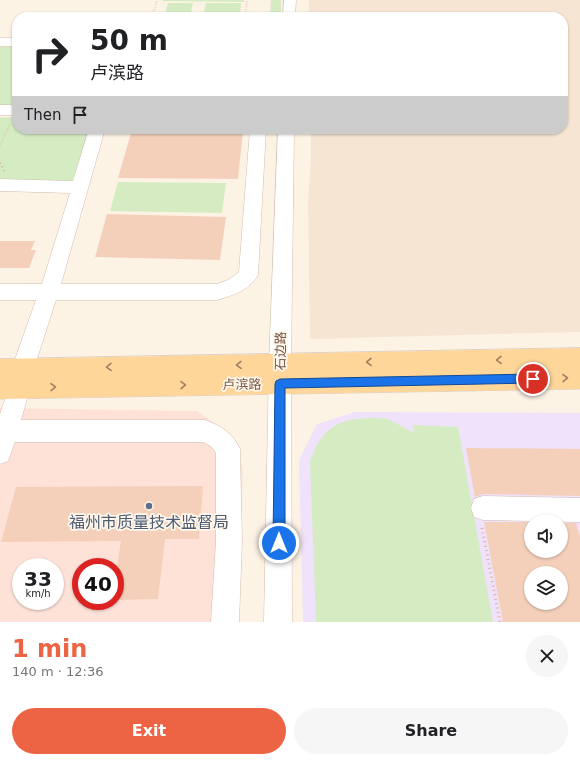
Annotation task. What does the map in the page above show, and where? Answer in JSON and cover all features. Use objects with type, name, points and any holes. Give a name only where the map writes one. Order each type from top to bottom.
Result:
[{"type":"main road","points":[[280,374],[580,358]]},
{"type":"main road","name":"卢滨路","points":[[0,369],[14,381],[280,374],[580,378]]},
{"type":"street","points":[[289,12],[290,0]]},
{"type":"street","points":[[0,42],[12,42]]},
{"type":"street","points":[[0,110],[12,110]]},
{"type":"street","points":[[0,453],[7,430],[14,381],[49,292],[96,134]]},
{"type":"street","points":[[0,292],[216,292],[235,286],[248,275],[258,134]]},
{"type":"street","name":"石边路","points":[[278,622],[280,374],[286,134]]},
{"type":"street","points":[[0,186],[80,187]]},
{"type":"street","points":[[7,430],[205,431],[220,439],[228,449],[229,541],[225,622]]},
{"type":"street","points":[[483,508],[580,510]]},
{"type":"path","points":[[153,12],[157,0]]},
{"type":"path","points":[[246,12],[247,0]]},
{"type":"path","points":[[0,145],[12,120]]},
{"type":"path","points":[[483,508],[479,510],[500,622]]},
{"type":"shaded area","points":[[309,0],[580,0],[580,332],[310,339],[308,203],[311,134],[568,134],[568,12],[309,12]]},
{"type":"shaded area","points":[[0,408],[197,411],[226,431],[243,468],[235,622],[0,622]]},
{"type":"shaded area","points":[[355,412],[580,413],[580,622],[303,622],[299,460],[317,424]]},
{"type":"green space","points":[[244,0],[244,2],[162,1]]},
{"type":"green space","points":[[271,0],[281,0],[281,12],[270,12]]},
{"type":"green space","points":[[168,3],[193,3],[191,12],[165,12]]},
{"type":"green space","points":[[206,3],[241,3],[240,12],[204,12]]},
{"type":"green space","points":[[0,47],[12,47],[12,107],[0,107]]},
{"type":"green space","points":[[0,117],[12,118],[12,134],[92,134],[79,176],[73,180],[0,181]]},
{"type":"green space","points":[[118,182],[226,183],[222,213],[110,211]]},
{"type":"green space","points":[[375,418],[388,419],[414,433],[413,425],[458,427],[493,622],[316,622],[310,461],[321,440],[334,426],[351,420]]},
{"type":"building","points":[[131,134],[243,134],[238,179],[118,178]]},
{"type":"building","points":[[107,214],[226,217],[220,260],[95,257]]},
{"type":"building","points":[[0,241],[35,241],[31,250],[36,250],[29,268],[0,268]]},
{"type":"building","points":[[466,448],[580,449],[580,496],[483,494],[475,497]]},
{"type":"building","points":[[203,486],[199,539],[165,539],[158,599],[124,600],[124,558],[118,558],[121,541],[1,542],[16,487]]},
{"type":"building","points":[[484,522],[524,522],[524,558],[568,558],[568,523],[576,523],[580,537],[580,622],[503,622]]},
{"type":"place","name":"福州市质量技术监督局","points":[[149,506]]},
{"type":"route","points":[[279,543],[280,384],[533,379]]}]
